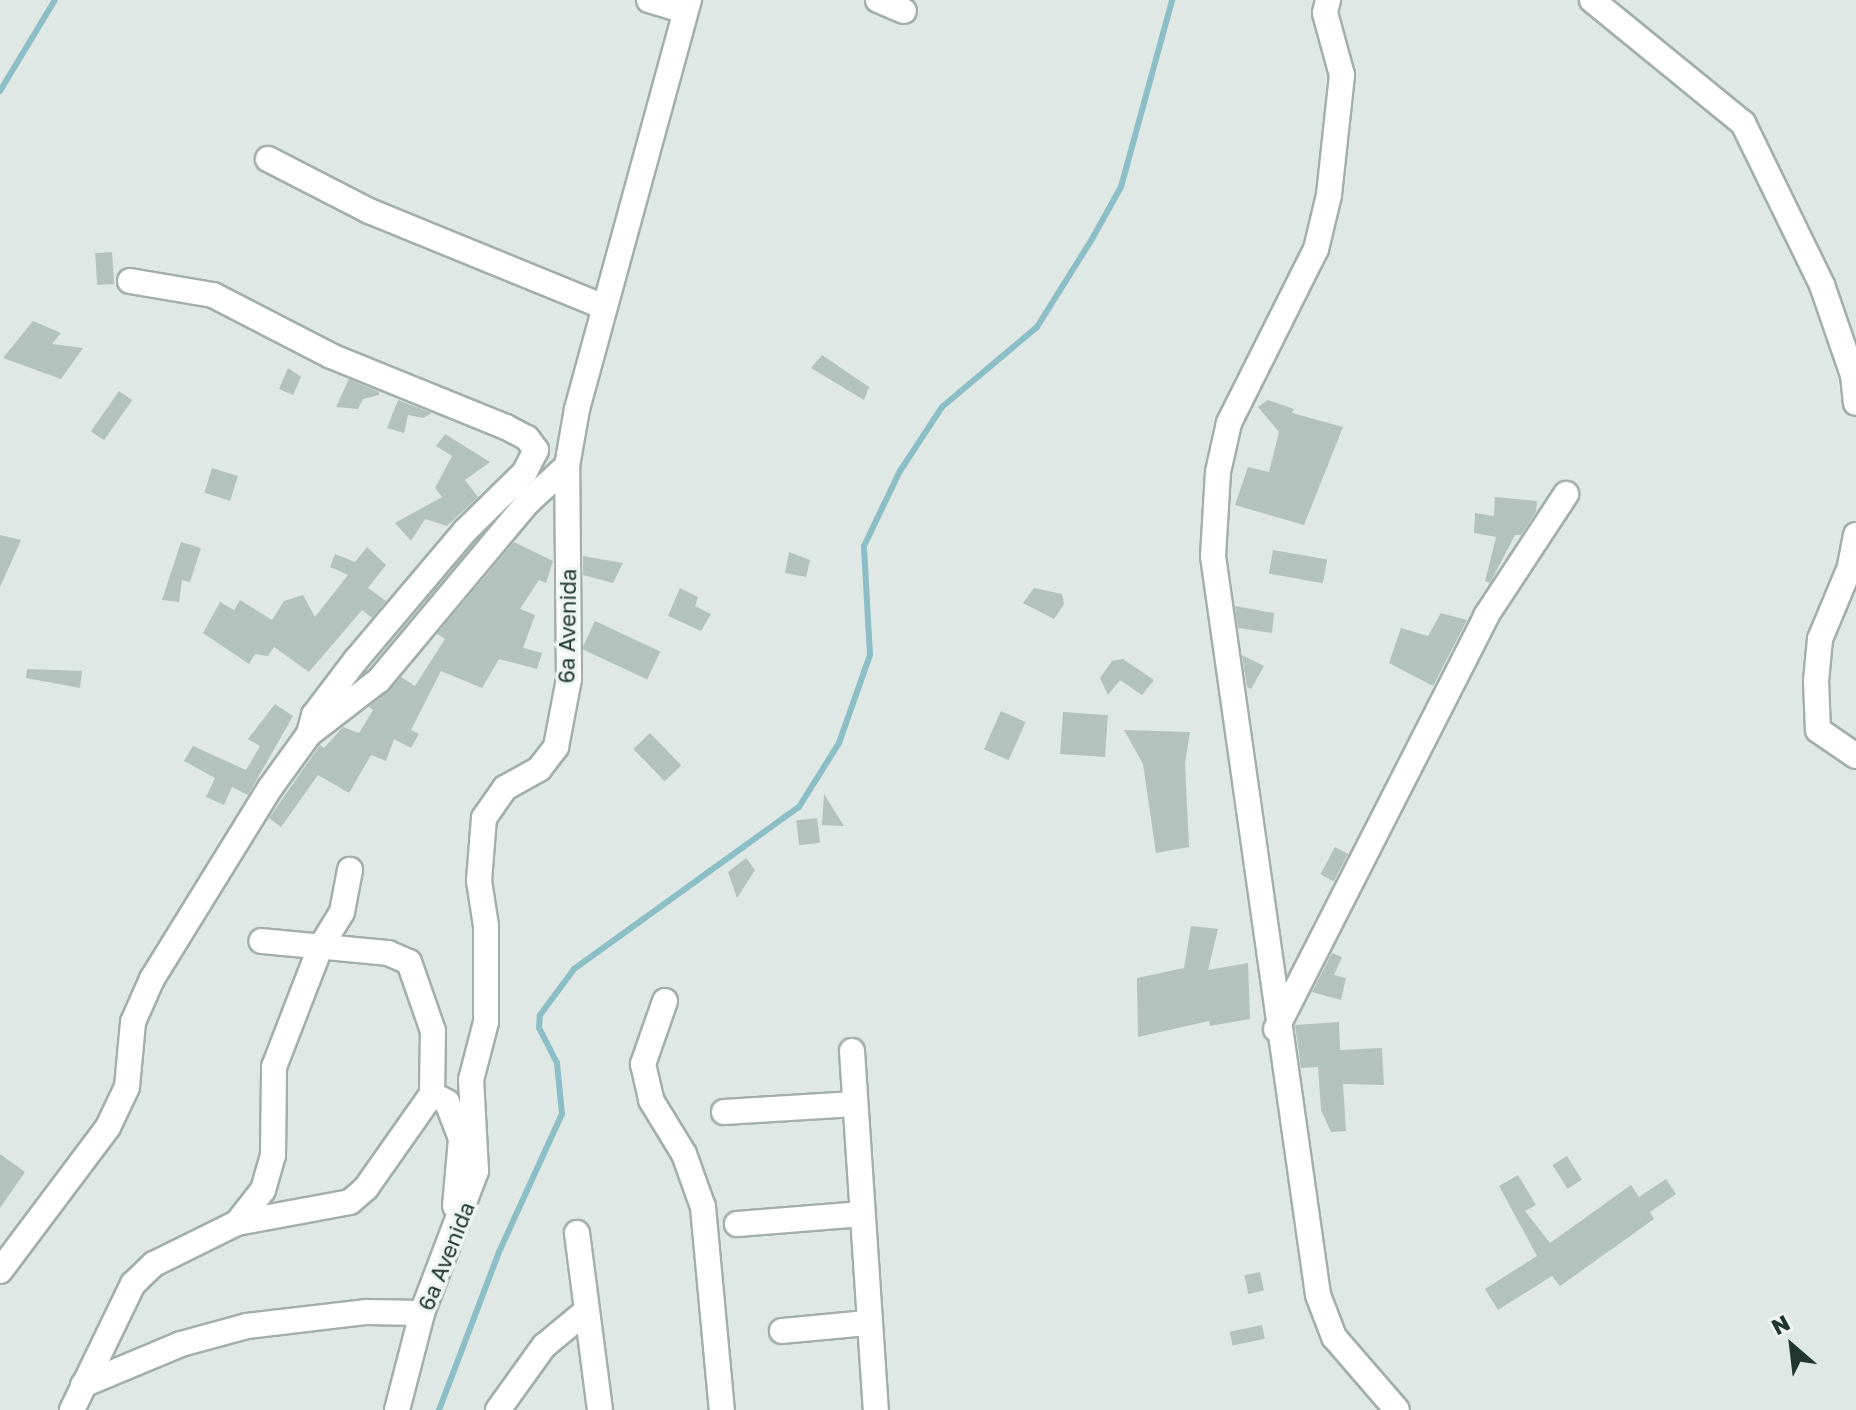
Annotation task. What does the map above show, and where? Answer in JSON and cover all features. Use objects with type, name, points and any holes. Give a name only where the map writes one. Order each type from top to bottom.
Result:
[{"type":"street","points":[[649,0],[687,5]]},
{"type":"street","points":[[878,0],[904,11]]},
{"type":"street","points":[[1328,0],[1325,13],[1342,75],[1329,195],[1316,249],[1229,423],[1213,514],[1213,556],[1276,1029],[1324,1319],[1397,1410]]},
{"type":"street","points":[[1592,0],[1743,123],[1822,285],[1853,375],[1856,403]]},
{"type":"street","name":"6a Avenida","points":[[397,1410],[422,1313],[476,1171],[471,1080],[486,1022],[479,881],[484,818],[505,788],[539,769],[556,747],[569,679],[558,472],[687,5]]},
{"type":"street","points":[[268,159],[369,211],[602,306]]},
{"type":"street","points":[[0,1271],[108,1127],[127,1087],[133,1022],[152,979],[309,734],[314,715],[355,661],[465,531],[525,472],[536,450],[527,438],[506,427],[331,356],[213,295],[130,281]]},
{"type":"street","points":[[525,472],[558,472]]},
{"type":"street","points":[[309,734],[379,680],[558,472]]},
{"type":"street","points":[[1276,1029],[1486,616],[1566,494]]},
{"type":"street","points":[[1856,535],[1850,567],[1820,639],[1816,681],[1818,730],[1856,756]]},
{"type":"street","points":[[237,1223],[263,1190],[273,1155],[274,1067],[320,948],[342,912],[350,870]]},
{"type":"street","points":[[72,1410],[133,1284],[154,1264],[237,1223],[350,1202],[366,1188],[432,1094],[433,1031],[420,980],[409,962],[388,953],[262,941]]},
{"type":"street","points":[[665,1001],[643,1064],[651,1100],[684,1154],[703,1207],[722,1410]]},
{"type":"street","points":[[852,1051],[866,1323],[876,1410]]},
{"type":"street","points":[[432,1094],[447,1102],[461,1139],[451,1240]]},
{"type":"street","points":[[724,1112],[855,1104]]},
{"type":"street","points":[[737,1224],[860,1214]]},
{"type":"street","points":[[577,1233],[600,1410]]},
{"type":"street","points":[[83,1385],[181,1344],[247,1326],[367,1312],[422,1313]]},
{"type":"street","points":[[498,1410],[544,1346],[585,1312]]},
{"type":"street","points":[[782,1331],[866,1323]]},
{"type":"building","points":[[112,252],[114,284],[97,285],[95,253]]},
{"type":"building","points":[[33,321],[61,333],[52,344],[83,348],[61,379],[3,358]]},
{"type":"building","points":[[822,355],[869,387],[864,400],[811,368]]},
{"type":"building","points":[[288,368],[301,377],[293,395],[279,389]]},
{"type":"building","points":[[349,379],[379,392],[379,395],[363,399],[358,409],[336,407]]},
{"type":"building","points":[[119,391],[132,400],[104,440],[91,431]]},
{"type":"building","points":[[398,400],[432,413],[423,418],[408,415],[404,433],[387,428]]},
{"type":"building","points":[[1268,400],[1294,409],[1292,413],[1343,427],[1304,525],[1235,505],[1248,467],[1269,472],[1279,432],[1258,407]]},
{"type":"building","points":[[445,434],[490,462],[465,480],[478,497],[447,526],[425,519],[411,541],[395,523],[442,497],[435,488],[452,456],[436,446]]},
{"type":"building","points":[[212,468],[238,476],[230,501],[204,493]]},
{"type":"building","points":[[1495,497],[1537,501],[1536,512],[1521,535],[1515,535],[1490,583],[1485,581],[1496,537],[1474,533],[1475,513],[1494,516]]},
{"type":"building","points":[[0,535],[21,540],[0,587]]},
{"type":"building","points":[[181,542],[201,548],[190,582],[182,580],[179,602],[162,600]]},
{"type":"building","points":[[514,542],[553,561],[546,583],[539,580],[520,609],[535,615],[523,648],[542,653],[537,669],[499,659],[482,688],[441,671],[411,730],[419,734],[411,748],[394,739],[386,761],[371,755],[349,793],[318,775],[281,827],[269,818],[320,745],[324,748],[343,727],[359,733],[373,710],[369,707],[401,677],[415,686],[445,639],[437,634]]},
{"type":"building","points":[[367,547],[386,565],[368,588],[386,601],[372,618],[362,610],[309,672],[274,647],[268,656],[255,654],[249,664],[203,633],[220,602],[234,610],[240,600],[272,620],[284,601],[303,595],[315,617],[348,575],[330,567],[335,554],[355,562]]},
{"type":"building","points":[[1273,550],[1327,560],[1323,583],[1269,574]]},
{"type":"building","points":[[789,552],[810,560],[806,577],[785,573]]},
{"type":"building","points":[[583,556],[623,563],[613,583],[583,575]]},
{"type":"building","points":[[680,588],[698,597],[695,606],[711,614],[701,631],[668,616]]},
{"type":"building","points":[[1034,588],[1062,594],[1064,604],[1054,619],[1023,603]]},
{"type":"building","points":[[1235,606],[1274,613],[1272,633],[1238,628]]},
{"type":"building","points":[[1441,613],[1467,620],[1433,686],[1389,663],[1401,628],[1428,636]]},
{"type":"building","points":[[595,621],[660,651],[647,680],[582,649]]},
{"type":"building","points":[[1242,655],[1264,666],[1251,689],[1247,687]]},
{"type":"building","points":[[1123,659],[1154,680],[1142,695],[1120,680],[1108,695],[1100,678],[1112,661]]},
{"type":"building","points":[[27,669],[82,671],[80,688],[26,678]]},
{"type":"building","points":[[275,704],[293,716],[248,795],[232,787],[224,805],[206,797],[215,778],[184,761],[193,746],[246,770],[260,746],[248,739]]},
{"type":"building","points":[[1001,711],[1026,722],[1009,760],[984,749]]},
{"type":"building","points":[[1063,712],[1108,715],[1105,757],[1060,754]]},
{"type":"building","points":[[1124,730],[1190,732],[1185,763],[1189,847],[1156,853],[1143,764]]},
{"type":"building","points":[[650,733],[681,765],[665,781],[633,749]]},
{"type":"building","points":[[824,794],[844,826],[822,825]]},
{"type":"building","points":[[817,818],[820,843],[799,845],[796,821]]},
{"type":"building","points":[[1335,847],[1348,854],[1334,881],[1320,874]]},
{"type":"building","points":[[746,858],[755,870],[737,898],[728,872]]},
{"type":"building","points":[[1191,926],[1218,929],[1208,970],[1248,963],[1250,1019],[1210,1026],[1209,1021],[1138,1037],[1137,978],[1184,968]]},
{"type":"building","points":[[1332,953],[1342,957],[1334,975],[1346,978],[1341,1000],[1312,992]]},
{"type":"building","points":[[1339,1022],[1340,1050],[1382,1048],[1384,1085],[1343,1084],[1346,1131],[1331,1132],[1321,1110],[1318,1067],[1301,1068],[1295,1025]]},
{"type":"building","points":[[0,1154],[25,1172],[0,1208]]},
{"type":"building","points":[[1567,1156],[1582,1180],[1567,1189],[1553,1165]]},
{"type":"building","points":[[1518,1175],[1536,1205],[1525,1211],[1550,1243],[1631,1185],[1639,1197],[1666,1179],[1676,1194],[1650,1212],[1654,1219],[1560,1286],[1552,1276],[1498,1310],[1485,1289],[1537,1256],[1499,1186]]},
{"type":"building","points":[[1260,1272],[1264,1291],[1248,1294],[1244,1275]]},
{"type":"building","points":[[1262,1325],[1265,1339],[1233,1346],[1230,1332]]},
{"type":"waterway","points":[[0,91],[55,0]]},
{"type":"waterway","points":[[439,1410],[499,1252],[562,1114],[557,1063],[539,1028],[540,1015],[574,969],[799,807],[839,743],[870,655],[864,546],[900,471],[942,407],[1037,327],[1092,239],[1121,187],[1172,0]]}]
